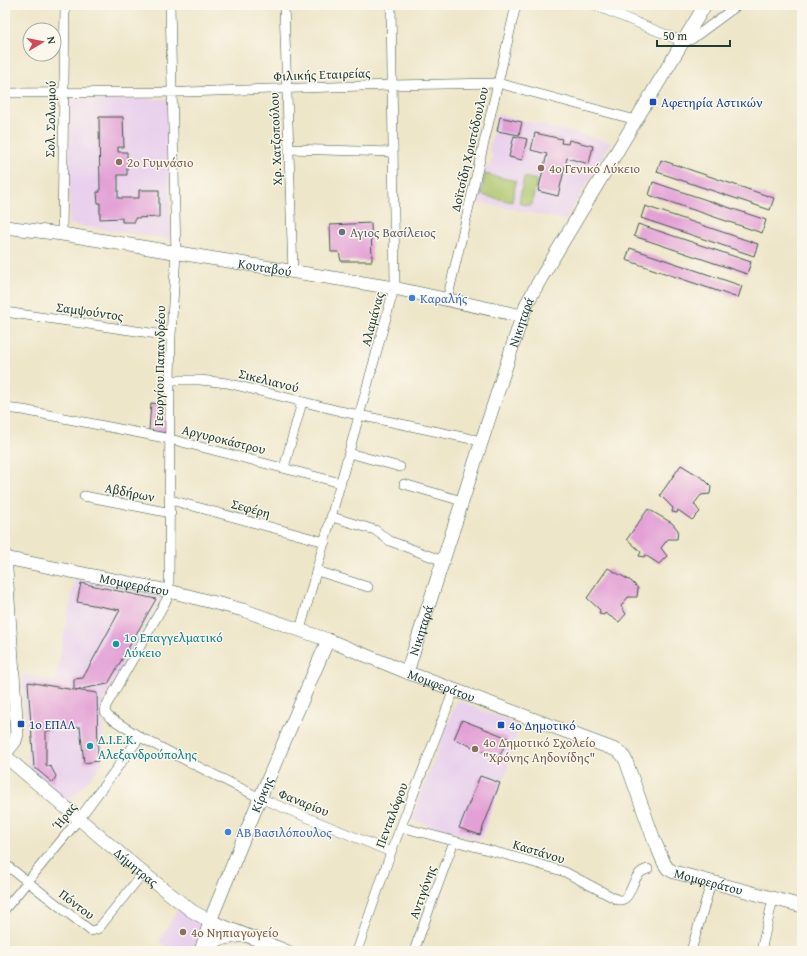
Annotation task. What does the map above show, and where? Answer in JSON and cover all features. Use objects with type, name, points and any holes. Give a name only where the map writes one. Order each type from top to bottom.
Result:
[{"type":"street","name":"Σολ. Σολωμού","points":[[62,234],[65,5]]},
{"type":"street","name":"Γεωργίου Παπανδρέου","points":[[105,712],[106,706],[167,599],[169,591],[171,513],[170,380],[176,253],[170,5]]},
{"type":"street","name":"Χρ. Χατζοπούλου","points":[[284,5],[293,272]]},
{"type":"street","name":"Αλαμάνας","points":[[300,630],[350,453],[394,288],[391,5]]},
{"type":"street","name":"Δοϊτσίδη Χριστόδουλου","points":[[447,300],[516,5]]},
{"type":"street","name":"Νικηταρά","points":[[407,672],[527,303],[705,5]]},
{"type":"street","points":[[597,6],[684,42],[692,39],[738,5]]},
{"type":"street","name":"Φιλικής Εταιρείας","points":[[5,93],[173,92],[498,83],[636,120]]},
{"type":"street","points":[[288,149],[393,152]]},
{"type":"street","name":"Κουταβού","points":[[5,227],[62,234],[394,288],[522,316]]},
{"type":"street","name":"Σαμψούντος","points":[[5,312],[171,336]]},
{"type":"street","name":"Σικελιανού","points":[[170,380],[200,380],[227,383],[360,416],[481,442]]},
{"type":"street","points":[[284,468],[302,402]]},
{"type":"street","name":"Αργυροκάστρου","points":[[5,408],[23,410],[170,439],[341,483]]},
{"type":"street","points":[[350,453],[400,467]]},
{"type":"street","points":[[404,484],[462,501]]},
{"type":"street","name":"Αβδήρων","points":[[84,496],[171,513]]},
{"type":"street","name":"Σεφέρη","points":[[170,500],[325,542]]},
{"type":"street","points":[[332,517],[375,530],[390,542],[443,561]]},
{"type":"street","points":[[5,555],[8,631],[17,734],[15,741],[5,755]]},
{"type":"street","name":"Μομφεράτου","points":[[5,558],[169,591],[243,610],[328,640],[454,690],[616,750],[622,754],[626,761],[654,840],[664,863],[674,872],[802,906]]},
{"type":"street","points":[[316,571],[368,587]]},
{"type":"street","name":"Κίρκης","points":[[201,951],[210,921],[260,798],[328,640]]},
{"type":"street","name":"Πενταλόφου","points":[[357,951],[391,852],[454,690]]},
{"type":"street","name":"Φαναρίου","points":[[105,712],[109,717],[140,737],[260,798],[391,852]]},
{"type":"street","name":"Ήρας","points":[[5,909],[78,819],[140,737]]},
{"type":"street","name":"Δήμητρας","points":[[5,755],[142,873],[192,911],[210,921],[286,951]]},
{"type":"street","name":"Καστάνου","points":[[401,828],[522,859],[565,872],[618,900],[627,898],[638,874],[642,870],[648,869]]},
{"type":"street","name":"Αντιγόνης","points":[[414,951],[454,841]]},
{"type":"street","name":"Πόντου","points":[[5,864],[91,931],[99,928],[142,873]]},
{"type":"street","points":[[691,951],[711,883]]},
{"type":"street","points":[[761,951],[773,899]]},
{"type":"street","points":[[201,951],[219,939],[245,935]]},
{"type":"shaded area","name":"2ο Γυμνάσιο","points":[[167,99],[171,239],[69,224],[70,100]]},
{"type":"shaded area","name":"4ο Γενικό Λύκειο","points":[[497,114],[611,142],[565,220],[477,202],[484,170],[490,166],[493,155],[489,150]]},
{"type":"shaded area","points":[[75,578],[163,595],[104,699],[103,763],[68,803],[29,769],[22,674],[55,682]]},
{"type":"shaded area","name":"4ο Δημοτικό Σχολείο \"Χρόνης Αηδονίδης\"","points":[[457,700],[519,725],[506,773],[481,840],[411,820]]},
{"type":"shaded area","name":"4ο Νηπιαγωγείο","points":[[178,908],[205,923],[196,951],[176,951],[159,942]]},
{"type":"green space","points":[[485,174],[516,181],[512,202],[481,195]]},
{"type":"green space","points":[[524,177],[537,180],[531,206],[519,203]]},
{"type":"building","points":[[99,117],[123,117],[124,147],[118,147],[118,152],[127,152],[127,175],[118,175],[118,198],[139,198],[139,190],[159,190],[159,217],[135,218],[135,222],[122,222],[122,218],[100,219],[100,203],[98,203],[97,192],[100,192]]},
{"type":"building","points":[[500,117],[522,122],[519,135],[497,131]]},
{"type":"building","points":[[535,133],[562,139],[561,143],[568,144],[569,140],[593,146],[589,164],[567,158],[558,196],[538,191],[547,154],[531,150]]},
{"type":"building","points":[[514,136],[527,139],[522,160],[509,157]]},
{"type":"building","points":[[661,160],[774,198],[770,210],[657,172]]},
{"type":"building","points":[[653,182],[766,220],[762,233],[649,195]]},
{"type":"building","points":[[645,206],[758,244],[754,256],[641,218]]},
{"type":"building","points":[[371,223],[372,261],[341,261],[339,252],[331,252],[330,225]]},
{"type":"building","points":[[638,224],[751,262],[747,274],[634,236]]},
{"type":"building","points":[[630,248],[742,286],[738,298],[626,260]]},
{"type":"building","points":[[151,403],[166,405],[166,433],[149,430]]},
{"type":"building","points":[[681,465],[704,479],[711,486],[710,494],[701,495],[694,504],[700,512],[692,520],[678,510],[677,513],[672,512],[673,508],[660,495]]},
{"type":"building","points":[[648,509],[672,523],[678,530],[677,539],[668,539],[661,548],[667,556],[659,564],[645,555],[644,557],[639,556],[641,552],[627,539]]},
{"type":"building","points":[[608,568],[631,581],[638,588],[637,597],[628,597],[621,606],[626,614],[619,622],[605,613],[604,615],[599,614],[600,610],[587,598]]},
{"type":"building","points":[[81,583],[156,599],[108,684],[75,690],[97,693],[98,761],[84,763],[80,727],[46,731],[46,765],[51,767],[56,776],[53,783],[34,767],[28,682],[74,690],[74,679],[83,678],[120,610],[77,602]]},
{"type":"building","points":[[462,720],[508,738],[499,758],[454,739]]},
{"type":"building","points":[[480,776],[500,783],[480,835],[459,828]]},
{"type":"place","name":"Αφετηρία Αστικών","points":[[653,102]]},
{"type":"place","name":"2ο Γυμνάσιο","points":[[119,162]]},
{"type":"place","name":"4ο Γενικό Λύκειο","points":[[541,168]]},
{"type":"place","name":"Αγιος Βασίλειος","points":[[342,232]]},
{"type":"place","name":"Καραλής","points":[[412,298]]},
{"type":"place","name":"1ο Επαγγελματικό Λύκειο","points":[[116,644]]},
{"type":"place","name":"1ο ΕΠΑΛ","points":[[21,724]]},
{"type":"place","name":"4ο Δημοτικό","points":[[501,725]]},
{"type":"place","name":"Δ.Ι.Ε.Κ. Αλεξανδρούπολης","points":[[90,746]]},
{"type":"place","name":"4ο Δημοτικό Σχολείο \"Χρόνης Αηδονίδης\"","points":[[475,749]]},
{"type":"place","name":"ΑΒ Βασιλόπουλος","points":[[228,832]]},
{"type":"place","name":"4ο Νηπιαγωγείο","points":[[183,932]]}]
